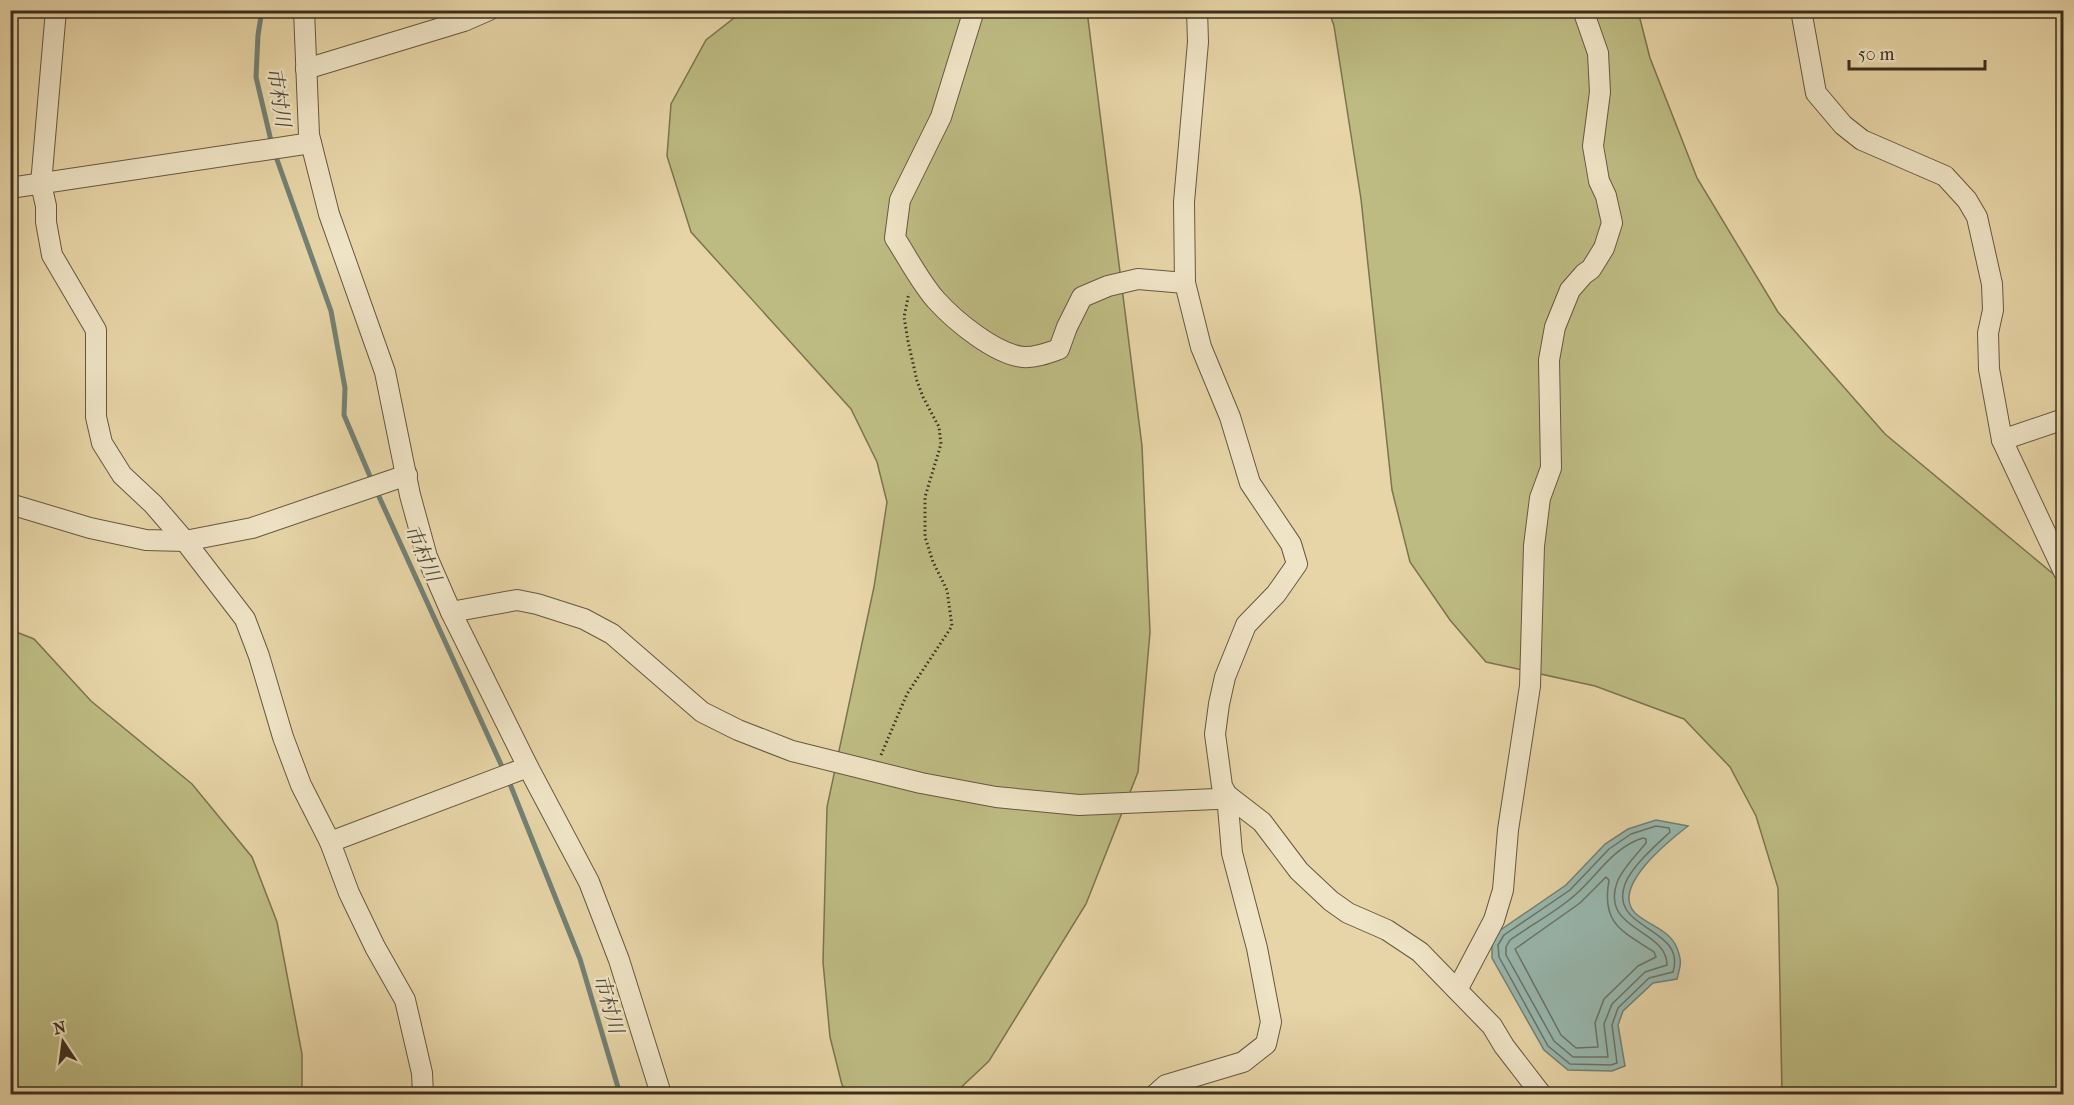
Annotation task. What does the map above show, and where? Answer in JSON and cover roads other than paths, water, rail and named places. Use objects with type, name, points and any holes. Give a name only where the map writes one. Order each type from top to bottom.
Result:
[{"type":"street","points":[[56,10],[41,184],[52,255],[96,330],[96,417],[102,443],[122,475],[153,504],[185,541],[245,619],[301,785],[330,842],[349,893],[375,947],[405,1000],[422,1074],[423,1095]]},
{"type":"street","points":[[304,10],[311,143],[329,214],[385,372],[410,495],[428,557],[451,612],[528,767],[589,882],[619,960],[661,1095]]},
{"type":"street","points":[[306,69],[464,21],[489,10]]},
{"type":"street","points":[[974,10],[941,117],[900,200],[895,238],[936,299],[971,332],[1006,352],[1024,357],[1046,354],[1059,349],[1066,327],[1082,297],[1108,286],[1138,279],[1185,283]]},
{"type":"street","points":[[1197,10],[1198,42],[1184,202],[1185,283],[1201,347],[1230,417],[1250,483],[1291,544],[1297,564],[1276,594],[1246,625],[1225,677],[1215,734],[1222,786],[1227,795],[1262,822],[1299,871],[1331,901],[1348,913],[1387,930],[1420,952],[1492,1026],[1541,1095]]},
{"type":"street","points":[[1457,990],[1494,920],[1503,890],[1508,830],[1530,686],[1534,546],[1540,498],[1551,468],[1549,360],[1555,327],[1570,290],[1584,274],[1592,270],[1604,249],[1612,223],[1606,196],[1599,181],[1593,146],[1600,92],[1598,53],[1583,10]]},
{"type":"street","points":[[1801,10],[1816,93],[1843,125],[1862,140],[1945,176],[1968,200],[1977,217],[1992,284],[1993,310],[1988,333],[1989,369],[2002,440],[2064,572]]},
{"type":"street","points":[[10,188],[311,143]]},
{"type":"street","points":[[2002,440],[2064,419]]},
{"type":"street","points":[[10,504],[90,528],[135,537],[185,541],[252,528],[407,475]]},
{"type":"street","points":[[451,612],[517,600],[584,619],[612,634],[702,712],[711,717],[792,751],[921,783],[996,797],[1078,805],[1216,799],[1227,795]]},
{"type":"street","points":[[330,842],[528,767]]},
{"type":"street","points":[[1156,1095],[1166,1085],[1243,1062],[1266,1044],[1271,1022],[1257,948],[1232,853],[1227,795]]},
{"type":"water","points":[[1656,820],[1688,826],[1645,865],[1630,890],[1629,902],[1635,913],[1669,936],[1677,948],[1680,966],[1677,979],[1653,983],[1623,1011],[1618,1025],[1625,1066],[1612,1071],[1568,1070],[1544,1050],[1492,958],[1492,943],[1499,931],[1566,885],[1605,844],[1628,829]]},
{"type":"waterway","name":"市村川","points":[[262,10],[256,77],[272,145]]},
{"type":"waterway","name":"市村川","points":[[275,154],[331,311],[345,388],[344,415],[372,481]]},
{"type":"waterway","name":"市村川","points":[[376,490],[504,771]]},
{"type":"waterway","name":"市村川","points":[[508,779],[580,959],[620,1094]]}]
